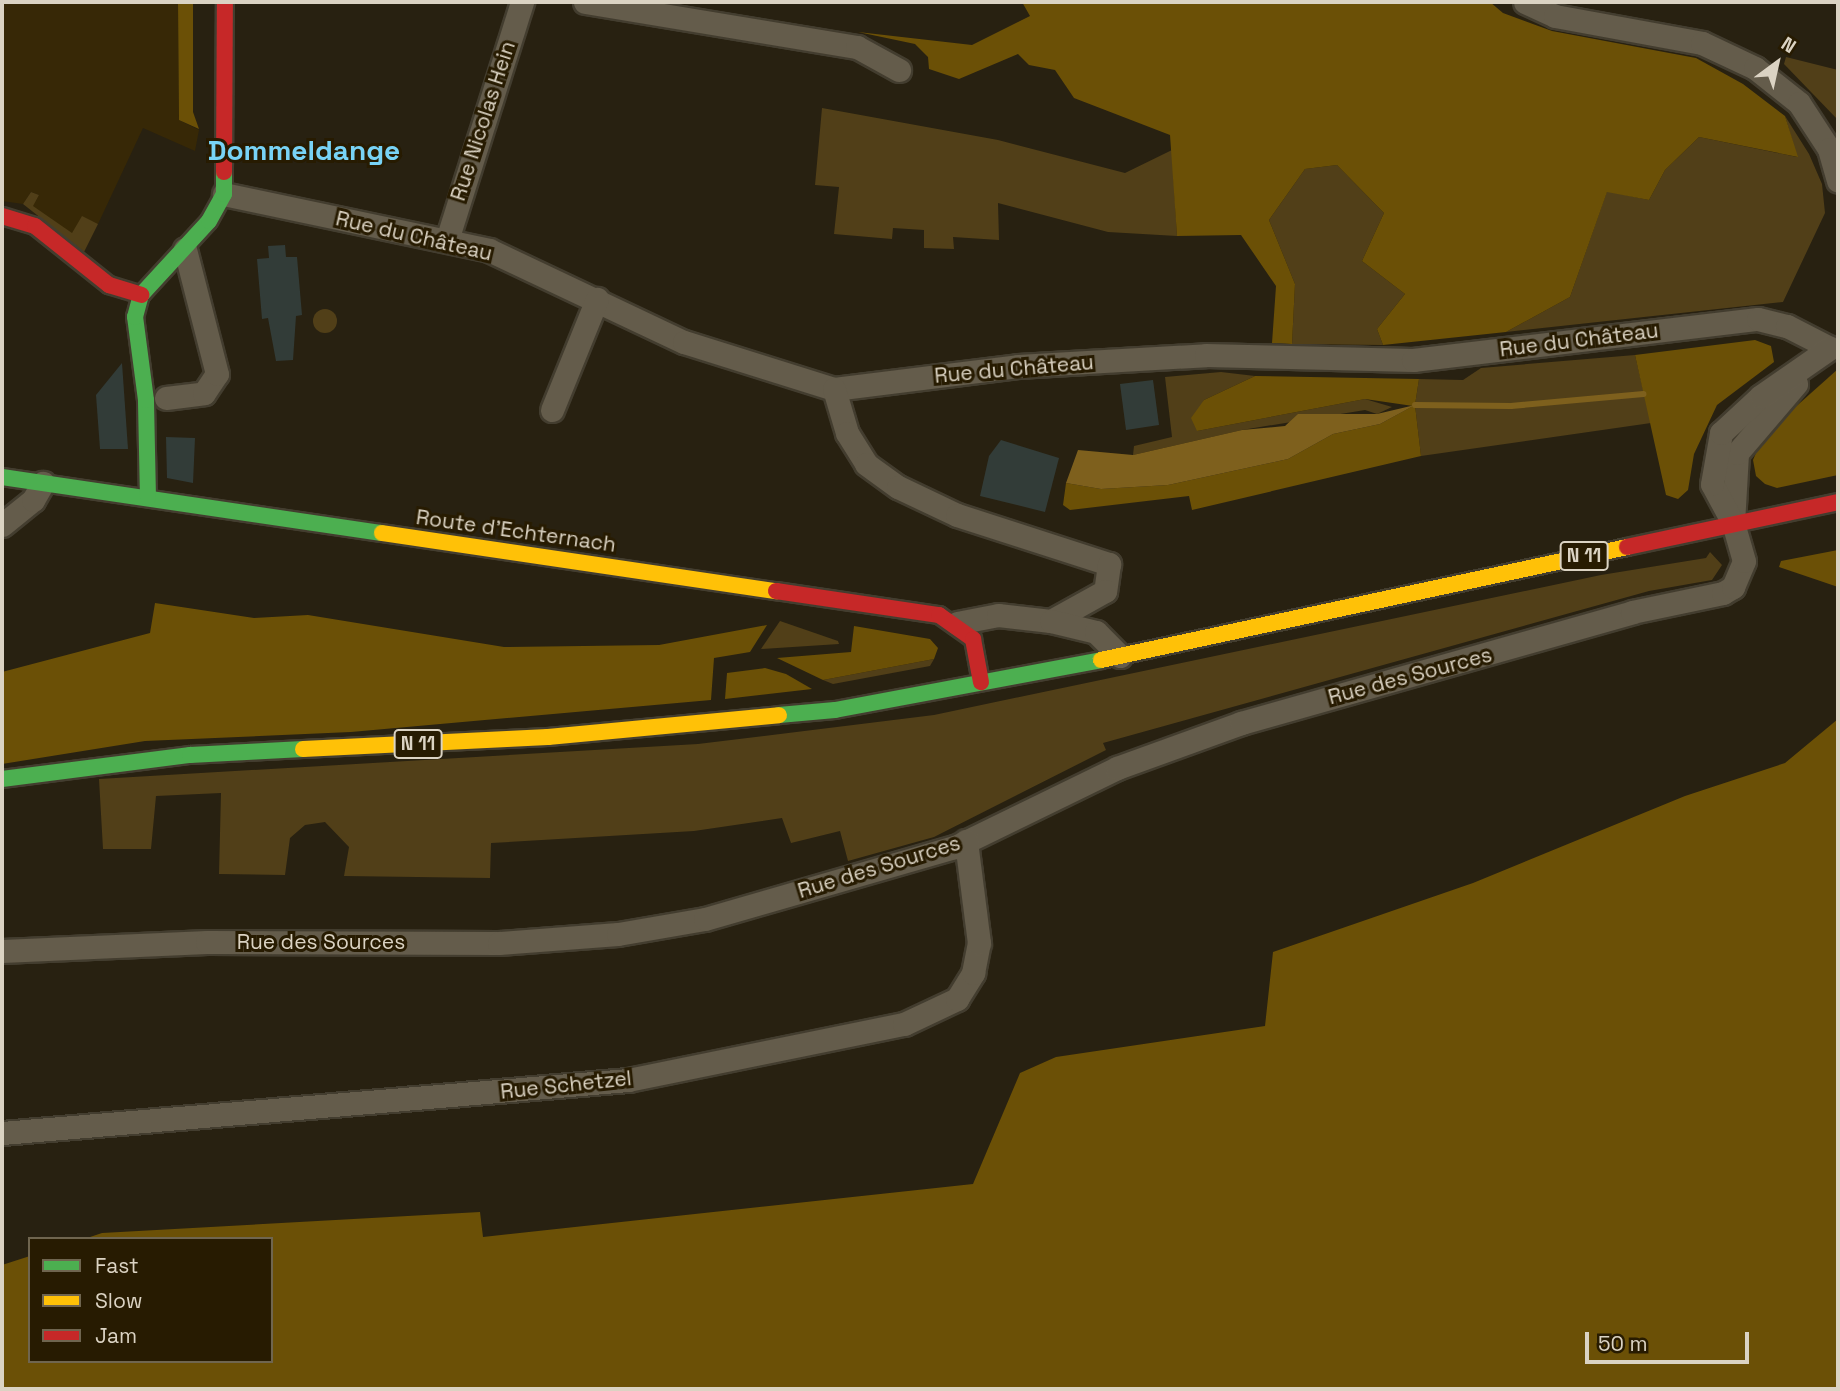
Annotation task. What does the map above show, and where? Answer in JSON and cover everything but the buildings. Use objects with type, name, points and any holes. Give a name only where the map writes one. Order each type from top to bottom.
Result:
[{"type":"main road","points":[[148,498],[146,400],[135,340],[141,295],[185,248],[224,194],[225,2]]},
{"type":"main road","points":[[2,216],[34,226],[109,285],[141,295]]},
{"type":"main road","name":"Route d'Echternach","points":[[2,477],[939,615],[957,623]]},
{"type":"main road","name":"N 11","points":[[2,779],[190,755],[693,726],[835,710],[1120,656],[1838,502]]},
{"type":"main road","points":[[957,623],[973,639],[981,682]]},
{"type":"street","name":"Rue Nicolas Hein","points":[[447,240],[522,2]]},
{"type":"street","points":[[585,2],[857,47],[899,70]]},
{"type":"street","points":[[1525,2],[1555,16],[1702,43],[1755,68],[1799,103],[1833,146],[1838,181]]},
{"type":"street","name":"Rue du Château","points":[[224,194],[489,250],[684,342],[834,389],[1018,366],[1206,355],[1413,359],[1758,319],[1834,342]]},
{"type":"street","points":[[166,398],[204,393],[217,374],[185,248]]},
{"type":"street","points":[[552,410],[597,299]]},
{"type":"street","points":[[1732,523],[1737,453],[1746,435],[1834,342]]},
{"type":"street","points":[[834,389],[847,433],[866,464],[898,487],[957,515],[1109,564],[1105,592],[1051,621]]},
{"type":"street","points":[[2,525],[33,500],[43,483]]},
{"type":"street","name":"Rue des Sources","points":[[2,951],[207,942],[499,943],[618,934],[705,919],[967,841],[1117,768],[1241,723],[1632,612],[1723,593],[1733,587],[1744,561],[1732,523]]},
{"type":"street","points":[[957,623],[998,615],[1051,621],[1096,632],[1120,656]]},
{"type":"street","name":"Rue Schetzel","points":[[2,1133],[628,1080],[904,1024],[957,999],[973,973],[979,943],[967,841]]},
{"type":"shaded area","points":[[2,2],[178,2],[179,120],[199,130],[195,151],[143,128],[98,224],[82,217],[72,234],[32,206],[39,195],[31,192],[23,204],[2,201]]},
{"type":"shaded area","points":[[178,2],[193,2],[193,112],[199,129],[179,120]]},
{"type":"shaded area","points":[[1022,2],[1490,2],[1503,13],[1552,31],[1696,58],[1743,84],[1785,116],[1798,157],[1699,137],[1665,170],[1649,200],[1607,192],[1570,297],[1506,332],[1383,345],[1377,329],[1405,294],[1362,261],[1384,213],[1337,165],[1305,169],[1269,220],[1295,284],[1292,344],[1272,343],[1276,286],[1241,235],[1177,236],[1170,135],[1074,98],[1055,70],[1029,65],[1018,54],[959,79],[929,69],[928,57],[915,44],[858,32],[972,45],[1030,16]]},
{"type":"shaded area","points":[[1786,57],[1838,70],[1838,120],[1784,64]]},
{"type":"shaded area","points":[[822,108],[998,140],[1125,173],[1172,150],[1177,236],[1108,232],[998,203],[999,240],[953,237],[954,249],[924,248],[924,230],[893,228],[892,239],[834,234],[839,187],[815,185]]},
{"type":"shaded area","points":[[1785,116],[1809,154],[1822,184],[1825,213],[1783,302],[1506,332],[1570,297],[1607,191],[1649,200],[1665,170],[1699,137],[1797,157]]},
{"type":"shaded area","points":[[1337,165],[1384,213],[1362,261],[1405,294],[1377,329],[1383,345],[1292,344],[1295,284],[1269,220],[1305,169]]},
{"type":"shaded area","points":[[31,192],[39,195],[33,206],[72,233],[82,216],[98,224],[84,252],[23,204]]},
{"type":"shaded area","points":[[325,309],[334,312],[337,321],[334,330],[325,333],[316,330],[313,321],[316,312]]},
{"type":"shaded area","points":[[1755,340],[1771,346],[1774,362],[1717,405],[1694,454],[1688,490],[1678,499],[1666,495],[1635,355]]},
{"type":"shaded area","points":[[1635,355],[1651,423],[1421,456],[1415,405],[1419,379],[1463,380],[1481,368]]},
{"type":"shaded area","points":[[1838,369],[1838,475],[1777,488],[1765,484],[1756,476],[1753,460],[1763,436]]},
{"type":"shaded area","points":[[1221,372],[1255,376],[1204,400],[1197,431],[1365,399],[1392,407],[1377,414],[1365,410],[1242,430],[1133,455],[1134,446],[1172,437],[1165,377]]},
{"type":"shaded area","points":[[1255,376],[1419,379],[1415,405],[1421,456],[1192,510],[1189,496],[1070,510],[1063,505],[1066,483],[1101,489],[1168,485],[1288,459],[1333,434],[1380,424],[1413,406],[1365,399],[1197,431],[1191,418],[1204,400]]},
{"type":"shaded area","points":[[1415,405],[1380,424],[1333,434],[1288,459],[1168,485],[1101,489],[1066,483],[1078,450],[1133,455],[1242,430],[1285,426],[1298,414],[1377,414]]},
{"type":"shaded area","points":[[1838,550],[1838,587],[1779,567],[1781,561]]},
{"type":"shaded area","points":[[1710,552],[1722,565],[1712,580],[1649,591],[1103,743],[1106,750],[934,837],[848,861],[840,831],[791,843],[782,818],[694,831],[491,843],[490,878],[344,876],[349,847],[325,822],[305,825],[290,838],[285,875],[219,874],[221,793],[156,796],[151,849],[103,849],[99,779],[698,744],[934,715],[1601,575],[1706,558]]},
{"type":"shaded area","points":[[155,603],[254,618],[308,615],[504,647],[659,645],[767,625],[750,652],[714,658],[711,700],[351,732],[145,741],[2,764],[2,672],[150,633]]},
{"type":"shaded area","points":[[780,621],[838,641],[839,644],[761,649]]},
{"type":"shaded area","points":[[854,626],[930,639],[938,648],[934,659],[823,680],[777,658],[851,652]]},
{"type":"shaded area","points":[[934,659],[930,666],[833,684],[823,680]]},
{"type":"shaded area","points":[[765,668],[786,674],[812,689],[725,699],[727,673]]},
{"type":"shaded area","points":[[1838,719],[1838,1389],[2,1389],[2,1265],[28,1257],[28,1363],[273,1363],[273,1237],[90,1237],[102,1233],[480,1212],[483,1237],[973,1184],[1020,1073],[1056,1057],[1265,1026],[1273,952],[1473,883],[1685,796],[1785,763]]},
{"type":"waterway","points":[[1415,405],[1511,406],[1643,394]]},
{"type":"traffic: fast","points":[[148,498],[146,400],[135,317],[141,295],[209,221],[224,194],[224,172]]},
{"type":"traffic: fast","points":[[2,477],[382,533]]},
{"type":"traffic: fast","points":[[779,715],[835,710],[1101,660]]},
{"type":"traffic: fast","points":[[2,779],[190,755],[303,749]]},
{"type":"traffic: slow","points":[[382,533],[776,591]]},
{"type":"traffic: slow","points":[[1101,660],[1627,547]]},
{"type":"traffic: slow","points":[[303,749],[548,737],[779,715]]},
{"type":"traffic: jam","points":[[224,172],[225,2]]},
{"type":"traffic: jam","points":[[2,216],[35,226],[109,285],[141,295]]},
{"type":"traffic: jam","points":[[1627,547],[1838,502]]},
{"type":"traffic: jam","points":[[776,591],[939,615],[973,639],[981,682]]},
{"type":"district","name":"Dommeldange","points":[[304,150]]}]
